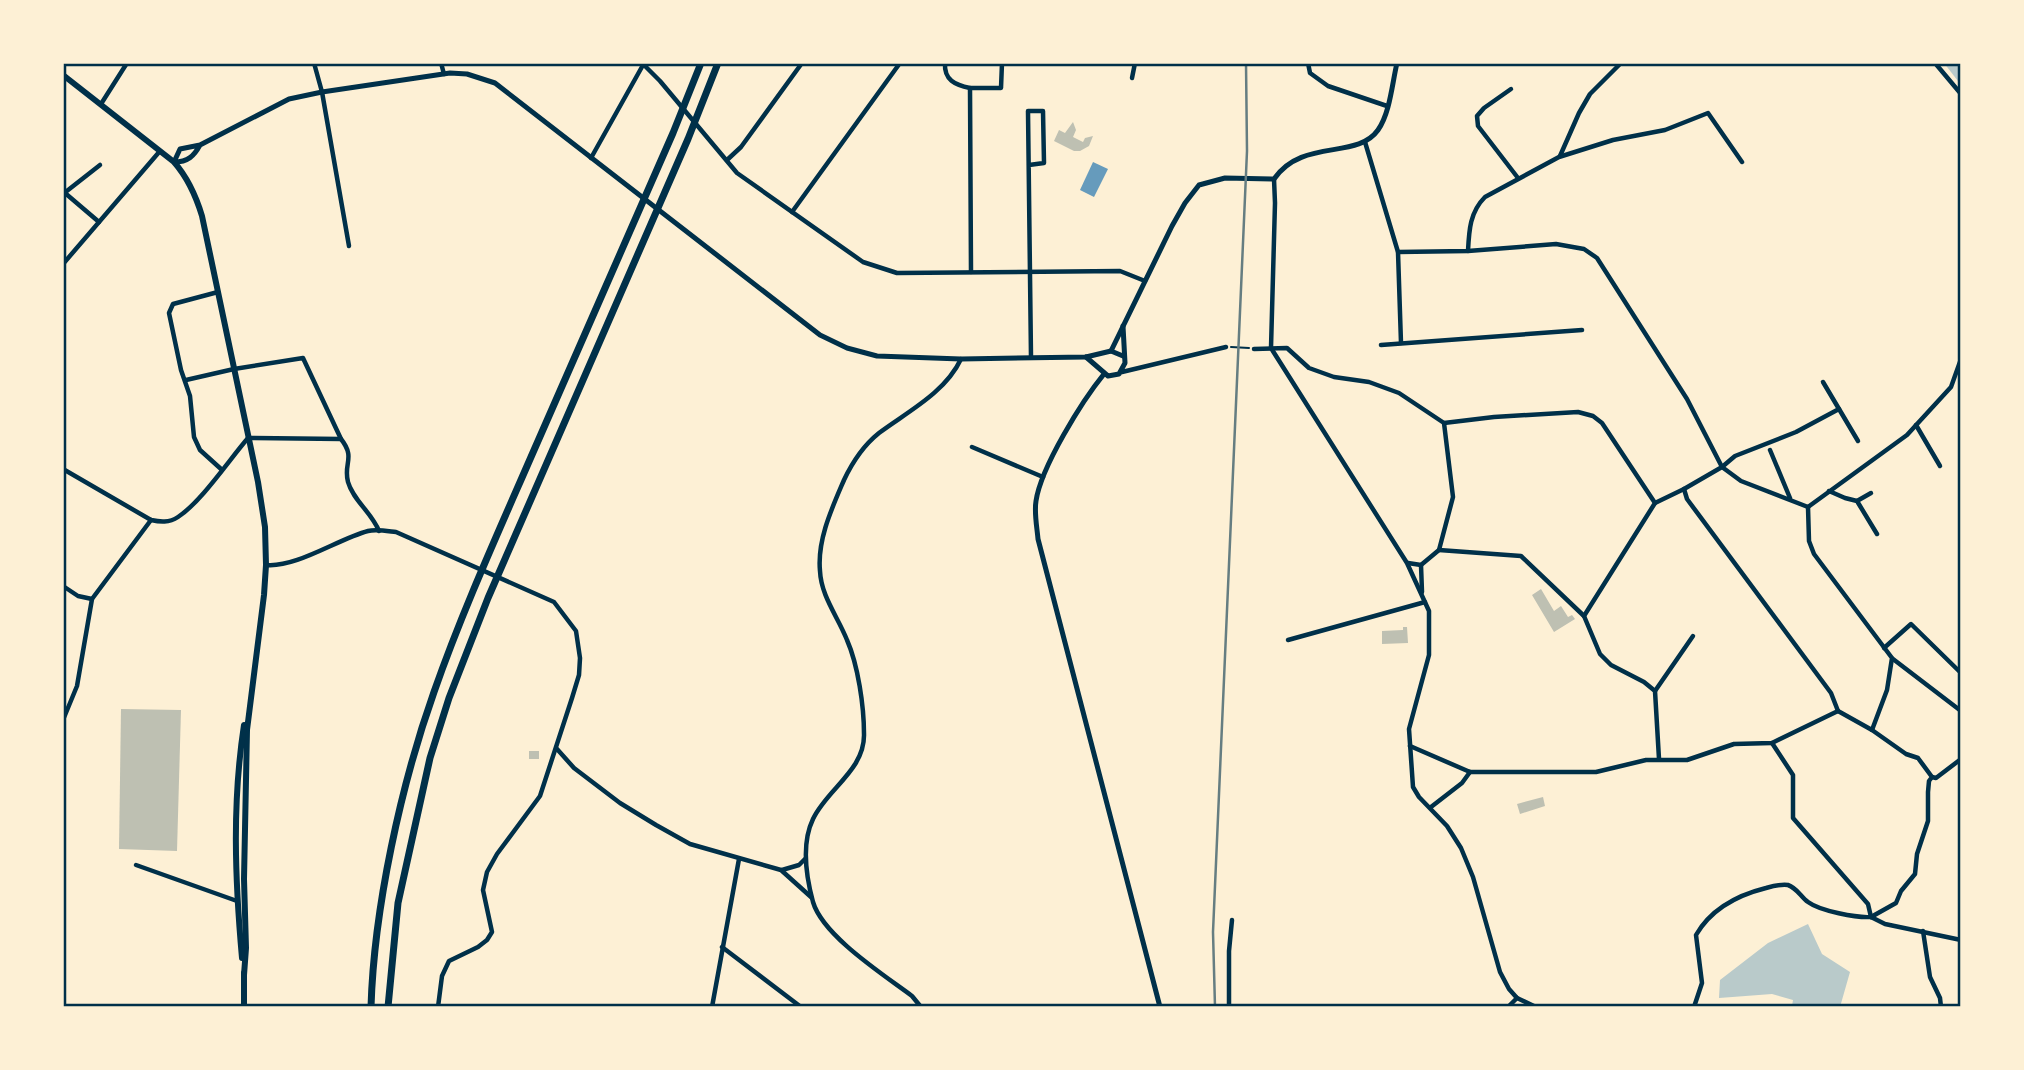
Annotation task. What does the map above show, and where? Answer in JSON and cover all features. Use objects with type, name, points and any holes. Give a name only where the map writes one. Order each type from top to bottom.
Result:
[{"type":"highway","points":[[371,1007],[383,900],[397,827],[433,692],[492,548],[701,63]]},
{"type":"highway","points":[[388,1007],[398,903],[430,758],[449,698],[488,598],[688,139],[718,63]]},
{"type":"main road","points":[[63,75],[161,150],[184,174],[196,198],[248,438],[265,527],[266,565],[250,699],[246,789],[244,1007]]},
{"type":"main road","points":[[244,975],[237,901],[235,797],[250,699]]},
{"type":"street","points":[[101,104],[127,63]]},
{"type":"street","points":[[314,63],[322,92],[349,246]]},
{"type":"street","points":[[441,63],[444,74]]},
{"type":"street","points":[[727,160],[741,148],[802,63]]},
{"type":"street","points":[[792,212],[900,63]]},
{"type":"street","points":[[945,63],[944,72],[949,80],[970,88],[1001,88],[1002,63]]},
{"type":"street","points":[[1132,78],[1135,63]]},
{"type":"street","points":[[1308,63],[1310,73],[1328,86],[1387,106]]},
{"type":"street","points":[[1397,63],[1383,121],[1376,132],[1365,142],[1301,156],[1289,162],[1274,179],[1271,348],[1407,563],[1429,611],[1429,655],[1409,729],[1413,787],[1461,848],[1474,877],[1500,972],[1517,998],[1536,1007]]},
{"type":"street","points":[[1559,157],[1578,113],[1590,94],[1621,63]]},
{"type":"street","points":[[1936,63],[1961,94]]},
{"type":"street","points":[[591,158],[642,64],[660,81],[737,173],[863,262],[897,273],[1120,271],[1145,281]]},
{"type":"street","points":[[201,145],[190,158],[183,162],[174,162],[180,149],[201,145],[289,99],[444,74],[467,74],[495,83],[820,335],[847,348],[877,356],[961,359],[1086,357],[1108,352],[1123,356]]},
{"type":"street","points":[[970,88],[971,272]]},
{"type":"street","points":[[1511,89],[1477,116],[1478,126],[1518,178]]},
{"type":"street","points":[[1029,164],[1045,163],[1043,111],[1028,111],[1031,357]]},
{"type":"street","points":[[1468,251],[1472,216],[1476,206],[1485,197],[1559,157],[1613,140],[1665,130],[1708,113],[1742,162]]},
{"type":"street","points":[[1365,142],[1398,252],[1401,343]]},
{"type":"street","points":[[63,264],[161,150]]},
{"type":"street","points":[[99,222],[64,194],[100,165]]},
{"type":"street","points":[[1160,1007],[1038,539],[1035,505],[1043,477],[1102,371],[1100,360],[1108,352],[1185,203],[1199,185],[1225,178],[1274,179]]},
{"type":"street","points":[[1398,252],[1468,251],[1556,244],[1584,249],[1597,258],[1687,400],[1722,467],[1741,481],[1808,507]]},
{"type":"street","points":[[218,292],[173,304],[171,327],[190,396],[194,437],[200,450],[221,469]]},
{"type":"street","points":[[1122,372],[1125,363],[1123,324]]},
{"type":"street","points":[[1381,345],[1582,330]]},
{"type":"street","points":[[1086,357],[1112,376],[1226,347]]},
{"type":"street","points":[[1255,349],[1287,348],[1309,368],[1334,377],[1369,382],[1399,393],[1444,423],[1578,412],[1593,416],[1602,423],[1655,503]]},
{"type":"street","points":[[186,380],[303,358],[341,439],[348,448],[347,479],[350,487],[374,518],[379,531]]},
{"type":"street","points":[[921,1007],[912,996],[837,937],[819,915],[812,898],[806,857],[808,834],[814,817],[850,771],[861,752],[864,736],[856,668],[852,653],[822,587],[819,556],[827,524],[845,477],[869,443],[928,398],[957,368],[961,359]]},
{"type":"street","points":[[1808,507],[1907,435],[1951,387],[1961,359]]},
{"type":"street","points":[[1823,382],[1858,441]]},
{"type":"street","points":[[1584,616],[1655,503],[1722,467],[1735,456],[1796,432],[1839,409]]},
{"type":"street","points":[[1407,563],[1421,565],[1439,550],[1453,497],[1444,423]]},
{"type":"street","points":[[1916,425],[1940,466]]},
{"type":"street","points":[[63,469],[151,520],[162,522],[176,518],[198,498],[248,438],[341,439]]},
{"type":"street","points":[[972,447],[1043,477]]},
{"type":"street","points":[[1770,450],[1791,499]]},
{"type":"street","points":[[1684,489],[1687,499],[1831,693],[1838,711],[1872,730],[1906,754],[1918,758],[1933,777]]},
{"type":"street","points":[[1829,491],[1857,501],[1871,493]]},
{"type":"street","points":[[1857,501],[1877,534]]},
{"type":"street","points":[[1808,507],[1809,541],[1814,554],[1892,659],[1961,711]]},
{"type":"street","points":[[63,720],[77,686],[92,599],[151,520]]},
{"type":"street","points":[[266,565],[274,566],[306,556],[370,530],[396,532],[554,602],[576,631],[580,658],[579,676],[540,796],[487,872],[484,890],[492,932],[488,940],[478,947],[449,961],[442,976],[438,1007]]},
{"type":"street","points":[[1439,550],[1521,556],[1584,616],[1600,654],[1611,665],[1644,682],[1655,691]]},
{"type":"street","points":[[1421,565],[1424,599]]},
{"type":"street","points":[[63,586],[78,596],[92,599]]},
{"type":"street","points":[[1288,640],[1424,599]]},
{"type":"street","points":[[1884,648],[1911,624],[1961,673]]},
{"type":"street","points":[[1659,759],[1655,691],[1693,636]]},
{"type":"street","points":[[1872,730],[1886,690],[1892,659]]},
{"type":"street","points":[[1410,746],[1470,772],[1596,772],[1659,759],[1687,760],[1734,744],[1772,743],[1838,711]]},
{"type":"street","points":[[1772,743],[1793,775],[1793,818],[1868,904],[1871,917]]},
{"type":"street","points":[[557,749],[574,768],[620,803],[656,825],[690,844],[781,870],[812,898]]},
{"type":"street","points":[[1694,1007],[1702,984],[1696,935],[1702,926],[1729,902],[1748,893],[1778,885],[1798,891],[1809,903],[1864,918],[1896,903],[1901,891],[1915,874],[1917,854],[1928,821],[1929,781],[1961,759]]},
{"type":"street","points":[[1431,807],[1462,783],[1470,772]]},
{"type":"street","points":[[781,870],[799,865],[806,857]]},
{"type":"street","points":[[712,1007],[739,859]]},
{"type":"street","points":[[136,865],[237,901]]},
{"type":"street","points":[[1871,917],[1885,924],[1961,940]]},
{"type":"street","points":[[1229,1007],[1232,920]]},
{"type":"street","points":[[1923,931],[1930,977],[1940,998],[1941,1007]]},
{"type":"street","points":[[722,947],[801,1007]]},
{"type":"street","points":[[1508,1007],[1517,998]]},
{"type":"path","points":[[1226,347],[1255,349]]},
{"type":"shaded area","points":[[1944,63],[1961,63],[1961,85]]},
{"type":"shaded area","points":[[1808,924],[1822,954],[1850,972],[1840,1007],[1795,1007],[1792,1006],[1793,1000],[1772,994],[1719,998],[1720,980],[1768,943]]},
{"type":"water","points":[[1093,162],[1108,169],[1094,197],[1080,190]]},
{"type":"building","points":[[1073,122],[1076,130],[1073,137],[1083,142],[1085,138],[1093,136],[1089,146],[1080,151],[1074,151],[1054,141],[1059,130],[1065,133]]},
{"type":"building","points":[[1541,589],[1554,611],[1561,606],[1568,617],[1572,615],[1575,619],[1554,632],[1532,595]]},
{"type":"building","points":[[1403,627],[1407,627],[1408,643],[1382,644],[1382,631],[1403,630]]},
{"type":"building","points":[[121,709],[181,710],[177,851],[119,849]]},
{"type":"building","points":[[529,751],[539,751],[539,759],[529,759]]},
{"type":"building","points":[[1543,797],[1545,806],[1520,814],[1517,804]]},
{"type":"railway","points":[[1215,1007],[1213,932],[1247,151],[1246,63]]}]
